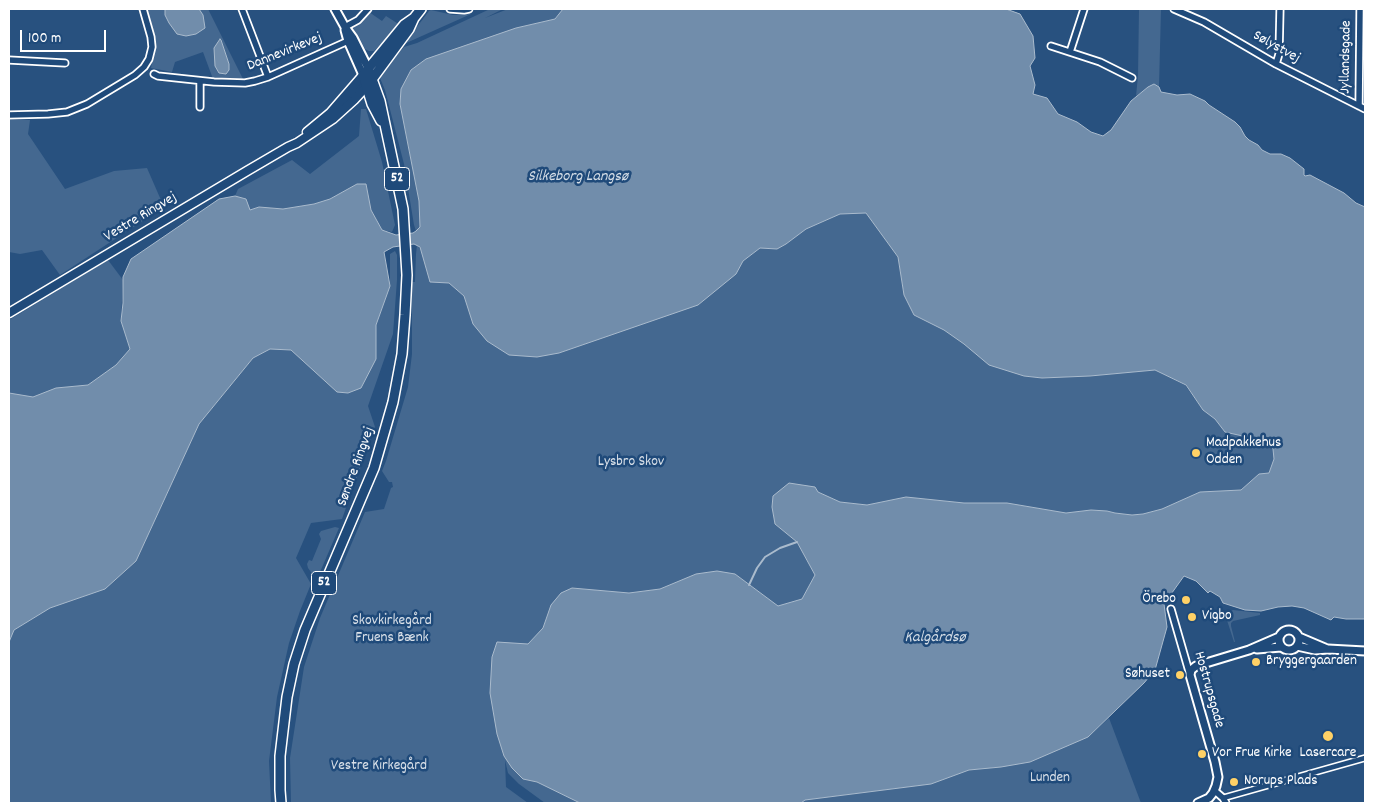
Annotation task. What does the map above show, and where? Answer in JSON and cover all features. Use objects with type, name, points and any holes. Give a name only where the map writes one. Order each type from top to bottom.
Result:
[{"type":"main road","points":[[368,77],[409,29],[421,9]]},
{"type":"main road","points":[[368,77],[404,25],[414,18]]},
{"type":"main road","name":"Vestre Ringvej","points":[[288,147],[297,144],[327,124],[354,100],[368,77]]},
{"type":"main road","name":"Vestre Ringvej","points":[[9,313],[288,147],[330,113],[368,77]]},
{"type":"main road","name":"Søndre Ringvej","points":[[281,803],[280,756],[284,719],[294,664],[305,630],[374,468],[393,402],[404,338],[407,275],[403,209],[386,130],[372,104],[368,77]]},
{"type":"street","points":[[9,115],[67,112],[87,104],[135,76],[149,59],[152,47],[143,9]]},
{"type":"street","points":[[242,9],[268,77]]},
{"type":"street","points":[[335,9],[353,38],[368,77]]},
{"type":"street","points":[[345,27],[358,20],[368,9]]},
{"type":"street","points":[[450,9],[469,9]]},
{"type":"street","points":[[1070,52],[1084,9]]},
{"type":"street","name":"Sølystvej","points":[[1174,9],[1204,22],[1276,64],[1365,109]]},
{"type":"street","points":[[1276,64],[1279,54],[1280,9]]},
{"type":"street","name":"Jyllandsgade","points":[[1359,106],[1360,9]]},
{"type":"street","points":[[345,27],[358,67],[368,77]]},
{"type":"street","name":"Dannevirkevej","points":[[154,74],[200,81],[244,83],[268,77],[348,41]]},
{"type":"street","points":[[1051,46],[1100,62],[1132,78]]},
{"type":"street","points":[[9,60],[65,62]]},
{"type":"street","points":[[200,81],[200,107]]},
{"type":"street","name":"Hostrupsgade","points":[[1171,609],[1217,772],[1215,790]]},
{"type":"street","points":[[1190,675],[1191,670],[1196,666],[1249,650],[1279,637],[1283,632],[1289,630],[1295,632],[1299,637],[1328,649]]},
{"type":"street","points":[[1279,637],[1278,642],[1281,647],[1284,650],[1290,650],[1297,646],[1299,637]]},
{"type":"street","points":[[1297,646],[1315,650],[1365,651]]},
{"type":"street","points":[[1249,650],[1281,647]]},
{"type":"street","points":[[1198,803],[1209,798],[1215,790],[1224,800],[1365,758]]},
{"type":"green space","points":[[147,9],[208,9],[243,79],[213,79],[203,52],[175,62],[172,72],[151,68],[156,40]]},
{"type":"green space","points":[[490,9],[503,9],[485,18],[508,9],[563,9],[555,19],[516,28],[400,104],[419,201],[420,227],[416,231],[404,164],[385,90],[380,78],[381,73],[404,47],[417,43]]},
{"type":"green space","points":[[1139,9],[1161,9],[1159,87],[1154,84],[1136,96],[1138,76]]},
{"type":"green space","points":[[429,11],[453,15],[471,14],[404,44]]},
{"type":"green space","points":[[369,12],[382,21],[386,16],[400,25],[374,51],[365,49],[353,28]]},
{"type":"green space","points":[[361,109],[366,109],[382,162],[395,225],[392,232],[382,230],[357,184],[330,199],[314,204],[283,209],[259,207],[250,210],[235,196],[238,189],[292,160],[310,174],[359,136]]},
{"type":"green space","points":[[9,120],[30,120],[28,134],[65,189],[114,171],[147,168],[164,207],[60,275],[42,250],[20,254],[9,252]]},
{"type":"green space","name":"Lysbro Skov","points":[[866,213],[898,257],[904,295],[914,315],[1024,376],[1042,378],[1090,376],[1155,370],[1185,385],[1203,410],[1215,419],[1225,432],[1269,442],[1273,449],[1274,459],[1269,473],[1259,474],[1241,490],[1200,492],[1162,509],[1132,515],[1091,510],[1066,513],[1007,503],[964,503],[906,497],[867,505],[840,502],[818,492],[775,524],[797,542],[815,575],[802,599],[778,606],[735,574],[696,574],[660,589],[629,593],[572,588],[551,605],[543,628],[528,644],[523,779],[537,782],[580,803],[545,803],[519,784],[508,773],[505,760],[506,787],[528,803],[291,803],[290,758],[304,667],[320,618],[365,512],[384,509],[393,487],[392,482],[389,482],[382,471],[408,387],[412,354],[412,282],[415,282],[417,245],[449,283],[464,296],[559,353],[609,335],[736,274],[743,261],[760,248],[777,249],[806,229],[840,214]]},
{"type":"green space","points":[[395,251],[397,255],[397,280],[393,334],[368,406],[375,427],[342,519],[311,523],[296,558],[311,584],[289,643],[277,697],[269,761],[271,803],[9,803],[9,642],[14,630],[50,608],[105,589],[136,561],[199,424],[253,358],[270,349],[292,350],[337,392],[376,359],[376,325],[390,286],[390,254]]},
{"type":"green space","points":[[108,260],[123,280],[121,321],[130,349],[116,365],[89,385],[56,388],[33,398],[9,393],[9,320]]},
{"type":"green space","points":[[335,527],[339,528],[316,579],[307,564],[309,560],[312,561],[321,539],[319,534],[321,531]]},
{"type":"green space","points":[[1233,610],[1260,613],[1260,615],[1231,623],[1235,642],[1225,614]]},
{"type":"green space","name":"Lunden","points":[[1109,718],[1141,803],[801,803],[805,800],[931,784],[969,770],[1001,767],[1088,737]]},
{"type":"water","points":[[165,9],[199,9],[203,15],[205,28],[196,34],[186,36],[177,34],[165,15]]},
{"type":"water","name":"Silkeborg Langsø","points":[[563,9],[1006,9],[1020,14],[1033,36],[1035,58],[1030,66],[1035,85],[1033,94],[1047,98],[1058,114],[1077,122],[1091,132],[1103,136],[1111,130],[1131,101],[1154,84],[1159,87],[1161,92],[1177,95],[1190,94],[1205,101],[1235,122],[1245,136],[1262,150],[1270,154],[1281,154],[1290,158],[1304,169],[1305,176],[1310,175],[1344,193],[1356,203],[1365,207],[1365,619],[1334,617],[1331,620],[1304,608],[1292,606],[1261,611],[1245,610],[1223,603],[1220,597],[1210,591],[1208,593],[1196,581],[1184,576],[1164,604],[1167,627],[1155,670],[1088,737],[1030,762],[969,770],[931,784],[805,800],[801,803],[580,803],[537,782],[523,779],[504,756],[497,734],[490,693],[492,657],[497,642],[528,644],[543,628],[551,605],[561,593],[572,588],[629,593],[660,589],[696,574],[717,571],[735,574],[778,606],[802,599],[815,575],[797,542],[775,524],[772,507],[773,496],[789,483],[815,487],[818,492],[840,502],[867,505],[906,497],[964,503],[1007,503],[1066,513],[1091,510],[1132,515],[1162,509],[1200,492],[1241,490],[1259,474],[1269,473],[1274,459],[1273,449],[1269,442],[1225,432],[1215,419],[1203,410],[1186,385],[1155,370],[1042,378],[1024,376],[989,365],[944,330],[914,315],[904,295],[898,257],[866,213],[840,214],[806,229],[777,249],[760,248],[743,261],[736,274],[698,305],[559,353],[537,357],[509,355],[487,341],[473,324],[464,296],[449,283],[430,282],[420,247],[414,244],[393,247],[384,252],[390,286],[376,325],[376,359],[361,388],[348,393],[337,392],[291,350],[270,349],[253,358],[199,424],[136,561],[105,589],[50,608],[14,630],[9,642],[9,393],[33,397],[56,388],[88,385],[116,365],[130,349],[121,321],[123,277],[131,259],[219,199],[235,196],[246,199],[250,210],[259,207],[283,209],[314,204],[330,199],[357,184],[366,184],[371,210],[382,230],[396,235],[416,231],[420,227],[419,201],[400,104],[401,89],[411,70],[426,59],[516,28],[555,19]]},
{"type":"water","points":[[220,39],[229,64],[229,70],[226,74],[219,73],[215,66],[214,48]]},
{"type":"waterway","points":[[749,585],[765,557],[780,548],[797,542]]},
{"type":"place","name":"Madpakkehus Odden","points":[[1196,453]]},
{"type":"place","name":"Örebo","points":[[1186,600]]},
{"type":"place","name":"Vigbo","points":[[1192,617]]},
{"type":"place","name":"Bryggergaarden","points":[[1256,662]]},
{"type":"place","name":"Søhuset","points":[[1180,675]]},
{"type":"place","name":"Lasercare","points":[[1328,736]]},
{"type":"place","name":"Vor Frue Kirke","points":[[1202,754]]},
{"type":"place","name":"Norups Plads","points":[[1234,782]]},
{"type":"park label","name":"Skovkirkegård Fruens Bænk","points":[[392,630]]},
{"type":"park label","name":"Vestre Kirkegård","points":[[379,767]]},
{"type":"water label","name":"Kalgårdsø","points":[[935,639]]}]
